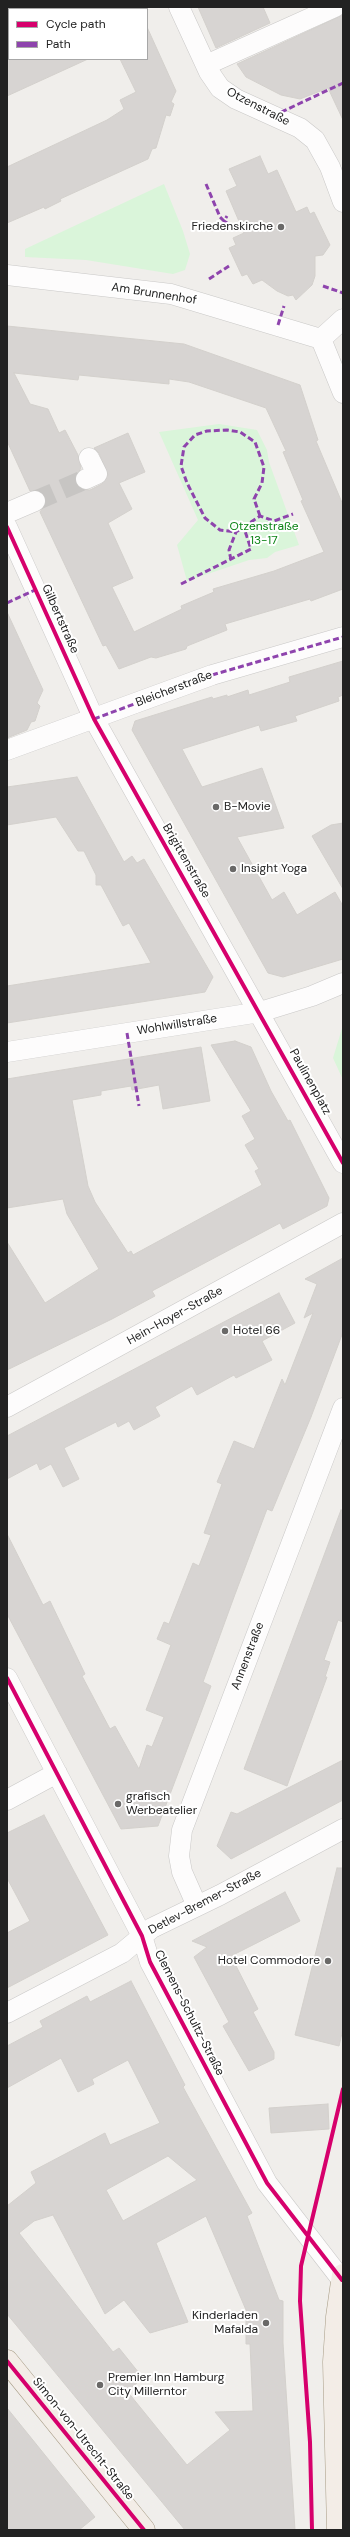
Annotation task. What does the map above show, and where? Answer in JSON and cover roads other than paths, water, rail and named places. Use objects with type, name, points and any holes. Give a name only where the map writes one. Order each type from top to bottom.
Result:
[{"type":"main road","points":[[338,2530],[334,2362],[343,2277]]},
{"type":"main road","name":"Simon-von-Utrecht-Straße","points":[[7,2361],[144,2530]]},
{"type":"street","name":"Otzenstraße","points":[[180,7],[206,65],[220,88],[236,99],[300,128],[315,140],[336,164],[343,202]]},
{"type":"street","points":[[206,65],[335,7]]},
{"type":"street","name":"Am Brunnenhof","points":[[7,275],[171,294],[320,339]]},
{"type":"street","points":[[343,319],[320,339],[343,392]]},
{"type":"street","points":[[86,479],[97,474],[89,458]]},
{"type":"street","points":[[7,513],[34,501]]},
{"type":"street","name":"Gilbertstraße","points":[[7,527],[94,719]]},
{"type":"street","name":"Bleicherstraße","points":[[7,750],[212,675],[343,637]]},
{"type":"street","name":"Brigittenstraße","points":[[94,719],[260,1012]]},
{"type":"street","name":"Wohlwillstraße","points":[[7,1052],[260,1012],[312,996],[343,982]]},
{"type":"street","name":"Paulinenplatz","points":[[260,1012],[343,1163]]},
{"type":"street","name":"Hein-Hoyer-Straße","points":[[7,1407],[343,1223]]},
{"type":"street","name":"Annenstraße","points":[[197,1906],[182,1872],[179,1856],[182,1830],[343,1408]]},
{"type":"street","name":"Clemens-Schultz-Straße","points":[[7,1678],[142,1936],[150,1962],[267,2183],[343,2277]]},
{"type":"street","points":[[7,1800],[57,1773]]},
{"type":"street","name":"Detlev-Bremer-Straße","points":[[7,2013],[122,1952],[152,1928],[343,1829]]},
{"type":"tunnel","points":[[35,501],[86,479]]},
{"type":"place","name":"Friedenskirche","points":[[281,227]]},
{"type":"place","name":"B-Movie","points":[[216,807]]},
{"type":"place","name":"Insight Yoga","points":[[233,869]]},
{"type":"place","name":"Hotel 66","points":[[225,1331]]},
{"type":"place","name":"grafisch Werbeatelier","points":[[118,1804]]},
{"type":"place","name":"Hotel Commodore","points":[[328,1961]]},
{"type":"place","name":"Kinderladen Mafalda","points":[[266,2323]]},
{"type":"place","name":"Premier Inn Hamburg City Millerntor","points":[[100,2385]]},
{"type":"park label","name":"Otzenstraße 13-17","points":[[264,534]]}]
